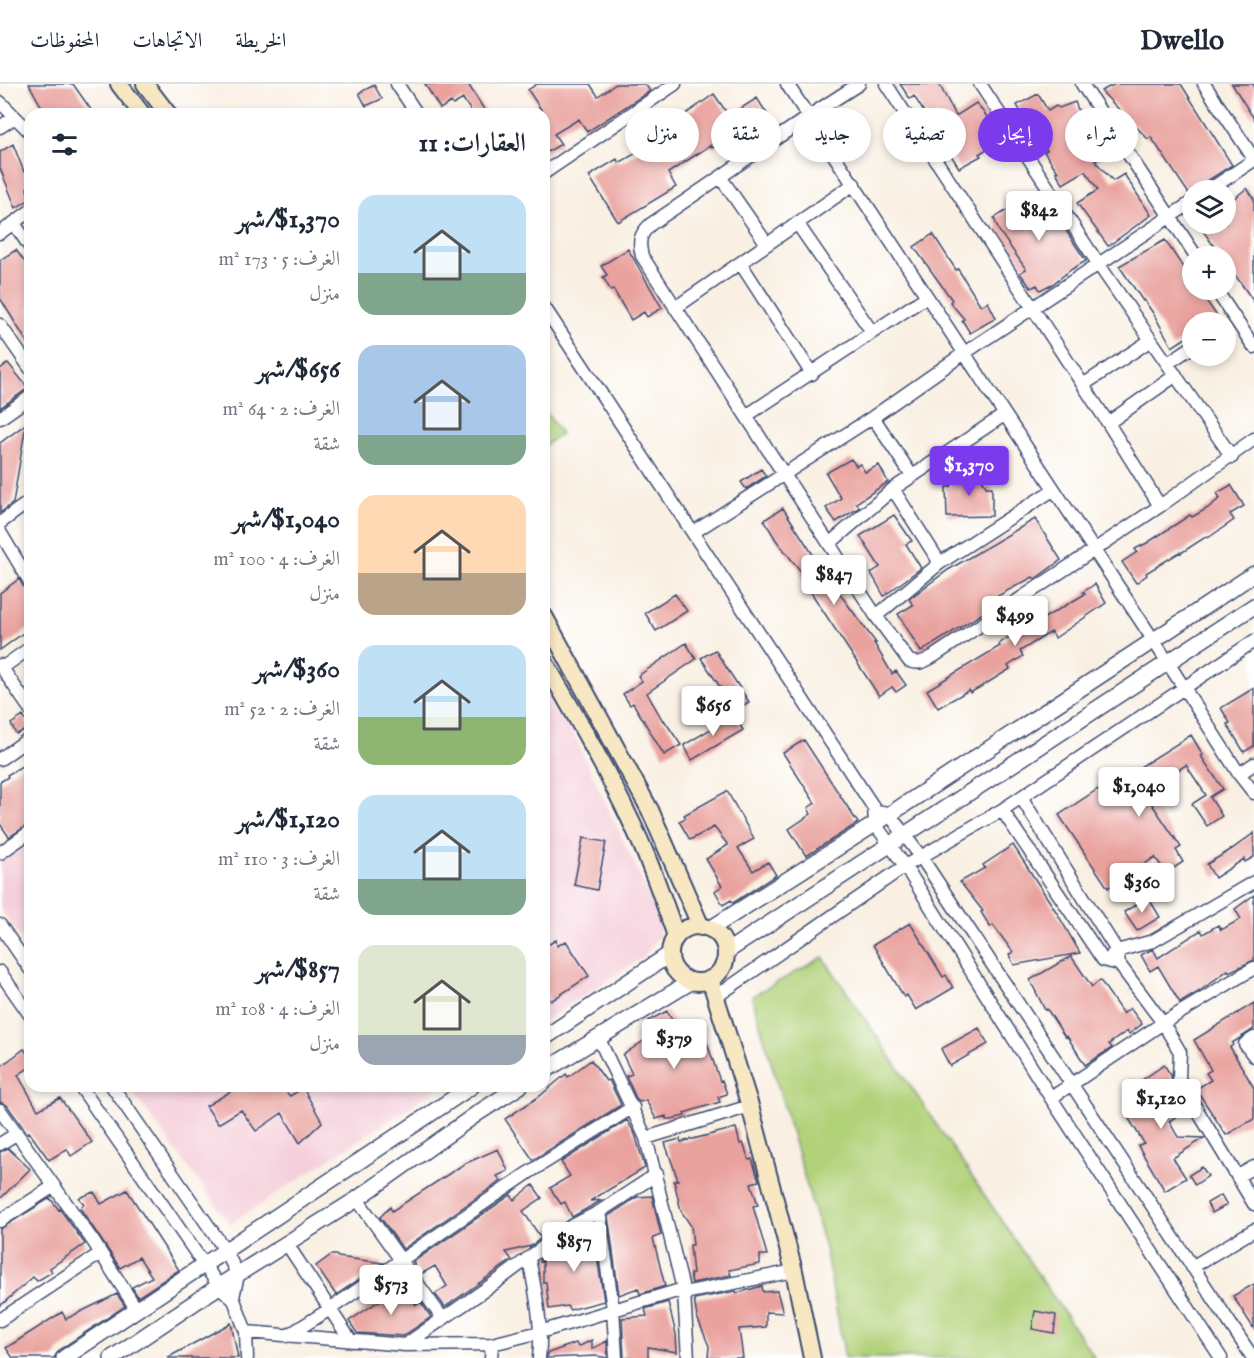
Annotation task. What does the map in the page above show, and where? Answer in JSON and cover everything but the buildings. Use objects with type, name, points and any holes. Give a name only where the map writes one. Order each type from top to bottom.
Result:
[{"type":"main road","points":[[118,84],[137,108]]},
{"type":"main road","points":[[145,84],[163,108]]},
{"type":"main road","points":[[550,627],[650,810],[706,928]]},
{"type":"main road","points":[[550,671],[582,726],[630,819],[676,936]]},
{"type":"main road","points":[[692,927],[706,928],[721,938],[726,952],[722,968],[710,979],[701,982],[683,978],[676,972],[672,963],[670,954],[673,942],[676,936],[684,930],[692,927]]},
{"type":"main road","points":[[710,979],[750,1106],[795,1271],[812,1358]]},
{"type":"street","points":[[398,84],[413,108]]},
{"type":"street","points":[[550,169],[675,84]]},
{"type":"street","points":[[787,84],[803,108]]},
{"type":"street","points":[[821,108],[859,84]]},
{"type":"street","points":[[886,84],[1160,506]]},
{"type":"street","points":[[980,84],[1099,265],[1232,457]]},
{"type":"street","points":[[1082,84],[1190,246]]},
{"type":"street","points":[[1204,84],[1254,160],[1224,180]]},
{"type":"street","points":[[0,102],[24,126]]},
{"type":"street","points":[[0,127],[15,117]]},
{"type":"street","points":[[793,127],[651,224],[642,232],[639,244],[642,256],[675,308],[876,616],[909,661],[916,664],[924,662],[1160,506],[1232,457],[1254,439]]},
{"type":"street","points":[[839,162],[1183,688],[1249,782]]},
{"type":"street","points":[[721,178],[767,244]]},
{"type":"street","points":[[675,308],[854,184]]},
{"type":"street","points":[[694,532],[784,476],[1031,308],[1182,209]]},
{"type":"street","points":[[0,233],[24,216]]},
{"type":"street","points":[[14,223],[24,238]]},
{"type":"street","points":[[798,223],[872,332]]},
{"type":"street","points":[[741,264],[812,374]]},
{"type":"street","points":[[746,416],[927,297]]},
{"type":"street","points":[[550,316],[694,532],[1051,1098],[1221,1358]]},
{"type":"street","points":[[1236,328],[1254,347]]},
{"type":"street","points":[[2,334],[24,358]]},
{"type":"street","points":[[1083,386],[1151,340]]},
{"type":"street","points":[[1168,363],[1182,354]]},
{"type":"street","points":[[1108,423],[1176,375]]},
{"type":"street","points":[[0,418],[24,402]]},
{"type":"street","points":[[829,544],[894,489],[1004,415]]},
{"type":"street","points":[[873,417],[912,476]]},
{"type":"street","points":[[894,489],[940,563]]},
{"type":"street","points":[[876,616],[940,563],[1053,490]]},
{"type":"street","points":[[0,523],[24,505]]},
{"type":"street","points":[[0,532],[24,572]]},
{"type":"street","points":[[706,928],[874,816],[889,814],[1254,574]]},
{"type":"street","points":[[726,952],[1254,606]]},
{"type":"street","points":[[717,996],[905,866],[1002,810],[1254,641]]},
{"type":"street","points":[[24,652],[1,666],[24,700]]},
{"type":"street","points":[[0,759],[24,742]]},
{"type":"street","points":[[1249,782],[1254,764]]},
{"type":"street","points":[[1021,797],[1117,951],[1119,964],[1163,1023],[1180,1052],[1179,1077],[1182,1085],[1254,1204]]},
{"type":"street","points":[[1002,810],[1103,960],[1119,964]]},
{"type":"street","points":[[889,814],[921,857],[1253,1358]]},
{"type":"street","points":[[0,853],[24,836]]},
{"type":"street","points":[[1103,960],[1117,951],[1153,941],[1254,882]]},
{"type":"street","points":[[0,925],[24,960]]},
{"type":"street","points":[[550,1034],[670,954]]},
{"type":"street","points":[[1051,1098],[1163,1023],[1254,968]]},
{"type":"street","points":[[0,972],[24,1006]]},
{"type":"street","points":[[550,1067],[692,981]]},
{"type":"street","points":[[598,1037],[633,1107],[657,1174],[684,1293],[688,1358]]},
{"type":"street","points":[[1254,1038],[1245,1044],[1254,1056]]},
{"type":"street","points":[[84,1092],[219,1286],[234,1300]]},
{"type":"street","points":[[116,1092],[225,1250],[238,1275],[234,1288],[234,1300],[246,1332],[247,1358]]},
{"type":"street","points":[[64,1358],[463,1092]]},
{"type":"street","points":[[112,1358],[219,1286],[357,1199],[511,1092]]},
{"type":"street","points":[[646,1138],[750,1106]]},
{"type":"street","points":[[287,1336],[528,1173],[633,1107]]},
{"type":"street","points":[[0,1110],[101,1253],[137,1310]]},
{"type":"street","points":[[0,1144],[16,1134]]},
{"type":"street","points":[[1238,1176],[1254,1167]]},
{"type":"street","points":[[405,1345],[570,1227],[599,1212],[657,1174]]},
{"type":"street","points":[[0,1221],[54,1186]]},
{"type":"street","points":[[357,1199],[443,1319]]},
{"type":"street","points":[[599,1212],[613,1309],[616,1358]]},
{"type":"street","points":[[1192,1267],[1254,1230]]},
{"type":"street","points":[[287,1244],[351,1341]]},
{"type":"street","points":[[0,1320],[101,1253]]},
{"type":"street","points":[[529,1258],[540,1332],[538,1358]]},
{"type":"street","points":[[246,1332],[405,1345],[492,1344],[677,1291],[684,1293],[795,1271]]},
{"type":"street","points":[[491,1358],[492,1344]]},
{"type":"shaded area","points":[[550,692],[564,714],[659,917],[659,936],[644,957],[550,1017]]},
{"type":"shaded area","points":[[24,844],[24,943],[0,908],[0,860]]},
{"type":"shaded area","points":[[132,1092],[433,1092],[230,1224]]},
{"type":"green space","points":[[550,418],[561,434],[550,442]]},
{"type":"green space","points":[[823,957],[1094,1358],[845,1358],[826,1252],[752,996]]}]
